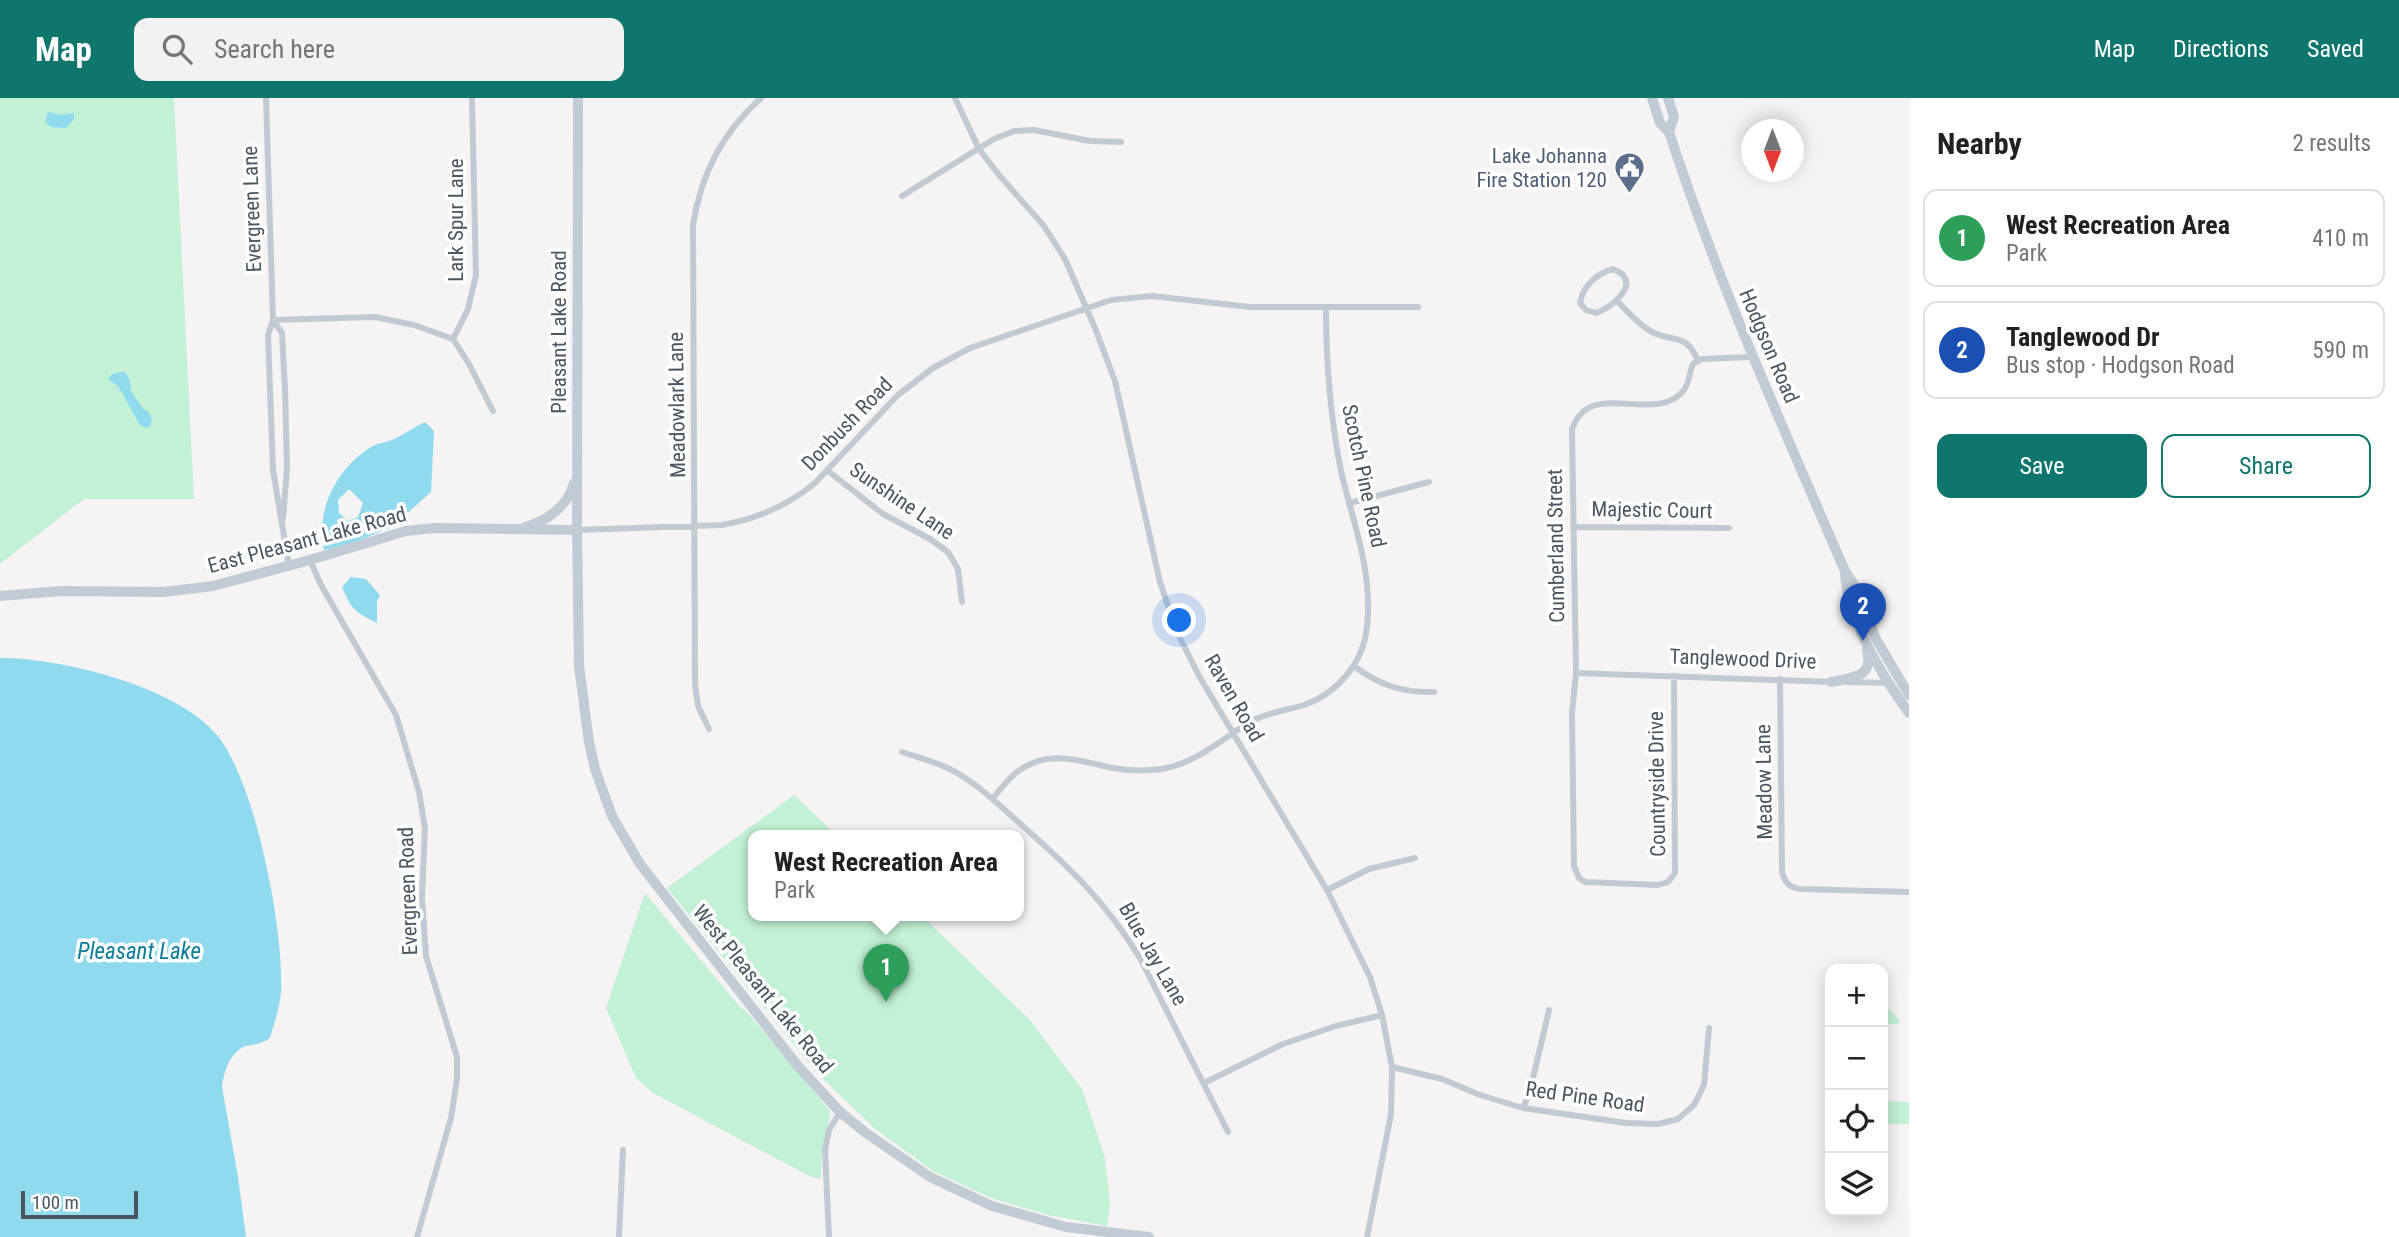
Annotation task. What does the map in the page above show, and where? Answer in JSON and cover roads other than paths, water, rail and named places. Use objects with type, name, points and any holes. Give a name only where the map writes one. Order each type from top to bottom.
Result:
[{"type":"street","name":"Evergreen Lane","points":[[266,98],[273,320],[268,335],[270,437],[275,489],[289,566]]},
{"type":"street","name":"Lark Spur Lane","points":[[453,339],[468,309],[475,275],[472,98]]},
{"type":"street","name":"Pleasant Lake Road","points":[[578,98],[578,565]]},
{"type":"street","name":"Meadowlark Lane","points":[[709,729],[698,706],[695,684],[692,236],[701,187],[715,153],[737,121],[760,98]]},
{"type":"street","name":"Raven Road","points":[[955,98],[979,149],[1055,242],[1087,309],[1118,392],[1167,606],[1187,653],[1327,890],[1370,977],[1382,1015],[1392,1068],[1391,1114],[1367,1237]]},
{"type":"street","name":"Hodgson Road","points":[[1652,98],[1660,123],[1669,132],[1710,250],[1752,357],[1845,571],[1856,588],[1876,639],[1905,684],[1909,695]]},
{"type":"street","name":"Hodgson Road","points":[[1668,98],[1674,117],[1669,132]]},
{"type":"street","points":[[902,196],[1003,135],[1024,130],[1090,141],[1122,142]]},
{"type":"street","points":[[1613,269],[1623,275],[1626,282],[1617,301],[1597,313],[1586,310],[1580,303],[1582,292],[1589,284],[1603,272],[1613,269]]},
{"type":"street","points":[[1087,309],[1111,300],[1139,296],[1250,307],[1418,307]]},
{"type":"street","points":[[1617,301],[1652,332],[1692,346],[1698,361],[1752,357]]},
{"type":"street","name":"Scotch Pine Road","points":[[1234,733],[1270,714],[1326,695],[1354,666],[1365,640],[1368,613],[1365,562],[1331,409],[1326,307]]},
{"type":"street","name":"Donbush Road","points":[[625,528],[696,527],[739,522],[772,512],[802,494],[828,471],[898,395],[933,368],[970,348],[1087,309]]},
{"type":"street","points":[[273,320],[375,317],[414,325],[453,339],[493,411]]},
{"type":"street","name":"Evergreen Lane","points":[[273,320],[282,333],[285,389],[286,469],[282,527]]},
{"type":"street","name":"Cumberland Street","points":[[1579,878],[1574,866],[1572,713],[1576,673],[1572,429],[1581,413],[1595,405],[1656,404],[1670,401],[1682,393],[1690,380],[1693,364],[1698,361]]},
{"type":"street","points":[[515,529],[536,524],[556,512],[572,492],[578,469]]},
{"type":"street","name":"Sunshine Lane","points":[[828,471],[883,514],[941,545],[958,569],[962,602]]},
{"type":"street","points":[[1350,503],[1429,482]]},
{"type":"street","name":"Majestic Court","points":[[1573,527],[1730,528]]},
{"type":"street","name":"East Pleasant Lake Road","points":[[0,596],[62,591],[189,590],[236,581],[406,531],[435,528],[625,528]]},
{"type":"street","name":"Evergreen Road","points":[[310,560],[321,585],[396,715],[425,828],[422,897],[426,956],[457,1057],[457,1079],[451,1118],[417,1237]]},
{"type":"street","name":"West Pleasant Lake Road","points":[[578,565],[578,633],[583,700],[595,769],[612,816],[629,848],[653,882],[797,1065],[840,1112],[909,1165],[943,1184],[992,1206],[1066,1227],[1149,1237]]},
{"type":"street","name":"Hodgson Road","points":[[1845,571],[1846,593],[1865,638],[1887,683],[1909,713]]},
{"type":"street","points":[[1832,682],[1865,672],[1870,660],[1865,638]]},
{"type":"street","points":[[1354,666],[1369,677],[1394,688],[1434,692]]},
{"type":"street","name":"Tanglewood Drive","points":[[1576,673],[1905,684]]},
{"type":"street","name":"Countryside Drive","points":[[1579,878],[1591,883],[1658,885],[1668,882],[1675,873],[1674,676]]},
{"type":"street","name":"Meadow Lane","points":[[1780,679],[1783,871],[1788,884],[1800,890],[1909,892]]},
{"type":"street","points":[[992,799],[1015,774],[1034,762],[1045,759],[1067,757],[1131,771],[1164,768],[1194,758],[1234,733]]},
{"type":"street","name":"Blue Jay Lane","points":[[902,752],[955,772],[992,799],[1080,878],[1114,916],[1141,960],[1228,1132]]},
{"type":"street","points":[[1327,890],[1369,869],[1415,858]]},
{"type":"street","points":[[1523,1108],[1530,1091],[1549,1010]]},
{"type":"street","points":[[1203,1083],[1283,1044],[1336,1026],[1382,1015]]},
{"type":"street","name":"Red Pine Road","points":[[1392,1068],[1442,1079],[1480,1095],[1523,1108],[1626,1123],[1658,1124],[1678,1119],[1694,1105],[1704,1085],[1709,1028]]},
{"type":"street","points":[[828,1237],[825,1150],[829,1130],[840,1112]]},
{"type":"street","points":[[619,1237],[623,1150]]},
{"type":"water","points":[[48,112],[61,115],[74,113],[74,119],[66,128],[51,127],[45,122]]},
{"type":"water","points":[[125,372],[131,391],[152,418],[150,426],[146,428],[140,425],[118,386],[108,379],[112,374]]},
{"type":"water","points":[[425,422],[434,431],[431,492],[392,527],[345,546],[324,550],[322,535],[326,505],[331,491],[348,466],[371,447],[392,440]],"holes":[[[349,489],[363,503],[358,517],[348,521],[339,513],[338,500]]]},
{"type":"water","points":[[351,577],[366,579],[380,595],[377,601],[377,623],[359,613],[348,600],[342,587]]},
{"type":"water","name":"Pleasant Lake","points":[[0,658],[25,659],[85,669],[147,689],[175,702],[217,735],[231,757],[244,787],[265,858],[281,965],[281,992],[270,1038],[243,1047],[234,1055],[226,1070],[222,1087],[246,1237],[0,1237]]},
{"type":"place","name":"Lake Johanna Fire Station 120","points":[[1630,195]]},
{"type":"place","name":"Tanglewood Dr","points":[[1863,641]]},
{"type":"place","name":"West Recreation Area","points":[[886,1002]]}]
